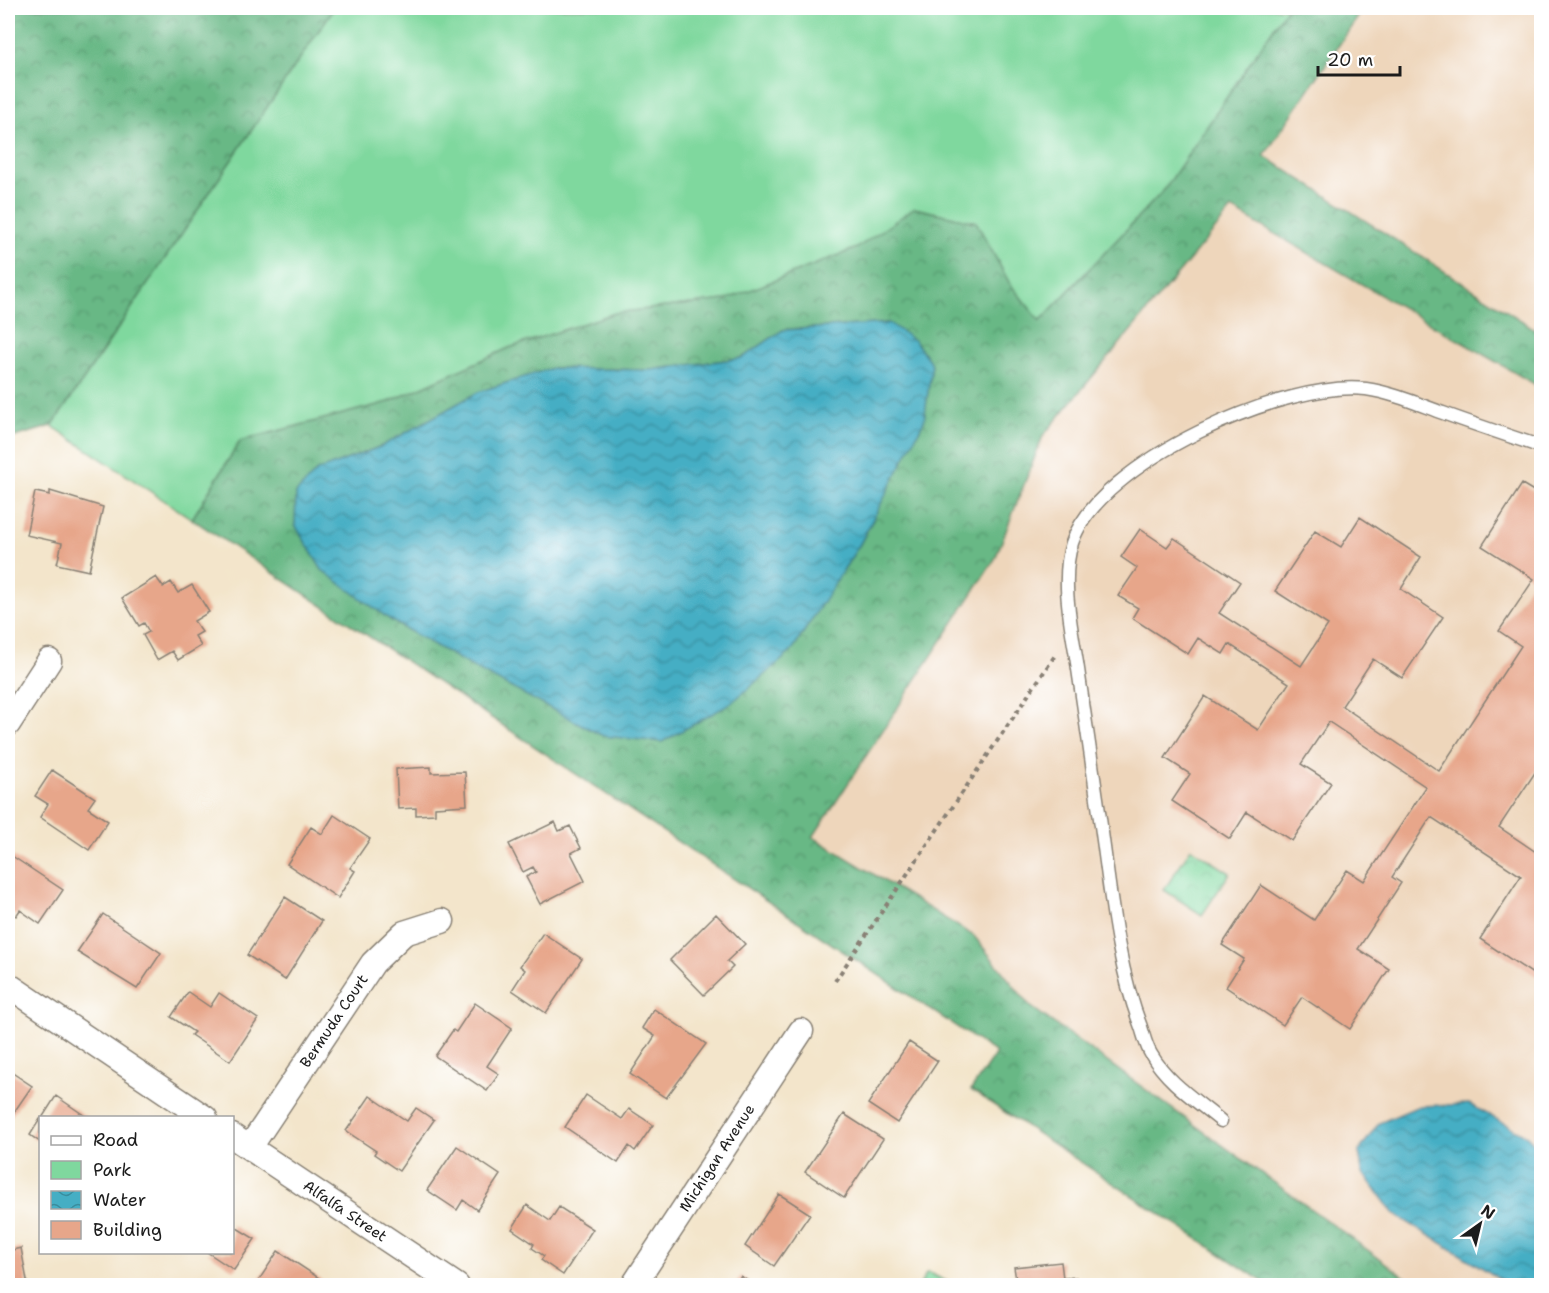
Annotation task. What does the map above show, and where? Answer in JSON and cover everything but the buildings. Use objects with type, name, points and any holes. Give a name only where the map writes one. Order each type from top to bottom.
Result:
[{"type":"street","points":[[8,724],[49,662]]},
{"type":"street","name":"Bermuda Court","points":[[241,1141],[373,963],[404,933],[442,921]]},
{"type":"street","points":[[8,985],[203,1116]]},
{"type":"street","name":"Michigan Avenue","points":[[633,1286],[801,1031]]},
{"type":"street","name":"Alfalfa Street","points":[[241,1141],[457,1286]]},
{"type":"lane","points":[[1221,1121],[1174,1083],[1151,1054],[1134,1009],[1120,954],[1072,630],[1068,567],[1072,543],[1081,525],[1098,502],[1154,457],[1217,424],[1288,397],[1325,389],[1365,389],[1401,397],[1542,447]]},
{"type":"path","points":[[835,981],[1072,630]]},
{"type":"shaded area","points":[[1364,8],[1541,8],[1541,1285],[1346,1285],[813,837],[995,559],[1042,436],[1233,209],[1264,156]]},
{"type":"green space","points":[[8,8],[334,8],[52,426],[8,439]]},
{"type":"green space","points":[[334,8],[1287,8],[1165,189],[1040,321],[1010,284],[976,222],[915,208],[857,248],[725,300],[615,313],[509,348],[389,402],[240,441],[192,519],[52,426]]},
{"type":"green space","points":[[1287,8],[1364,8],[1264,156],[1541,333],[1541,388],[1232,209],[1043,436],[995,559],[813,837],[974,936],[1030,1006],[1416,1285],[1268,1285],[971,1090],[996,1053],[192,519],[240,441],[389,402],[509,348],[615,313],[725,300],[857,248],[914,208],[976,222],[1010,284],[1040,321],[1165,189]],"holes":[[[889,323],[932,364],[923,421],[860,544],[318,471],[382,446],[552,368],[650,370],[742,358],[783,330]]]},
{"type":"green space","points":[[1191,848],[1230,873],[1202,915],[1164,890]]},
{"type":"green space","points":[[927,1272],[954,1285],[920,1285]]},
{"type":"water","points":[[889,323],[915,341],[932,364],[924,421],[860,544],[791,652],[730,704],[662,742],[603,736],[485,674],[392,621],[322,570],[295,525],[296,493],[317,471],[382,446],[478,392],[552,368],[650,370],[742,358],[783,330]]},
{"type":"water","points":[[1469,1104],[1527,1136],[1541,1151],[1541,1285],[1510,1285],[1394,1214],[1362,1172],[1359,1151],[1379,1123],[1419,1106]]}]
